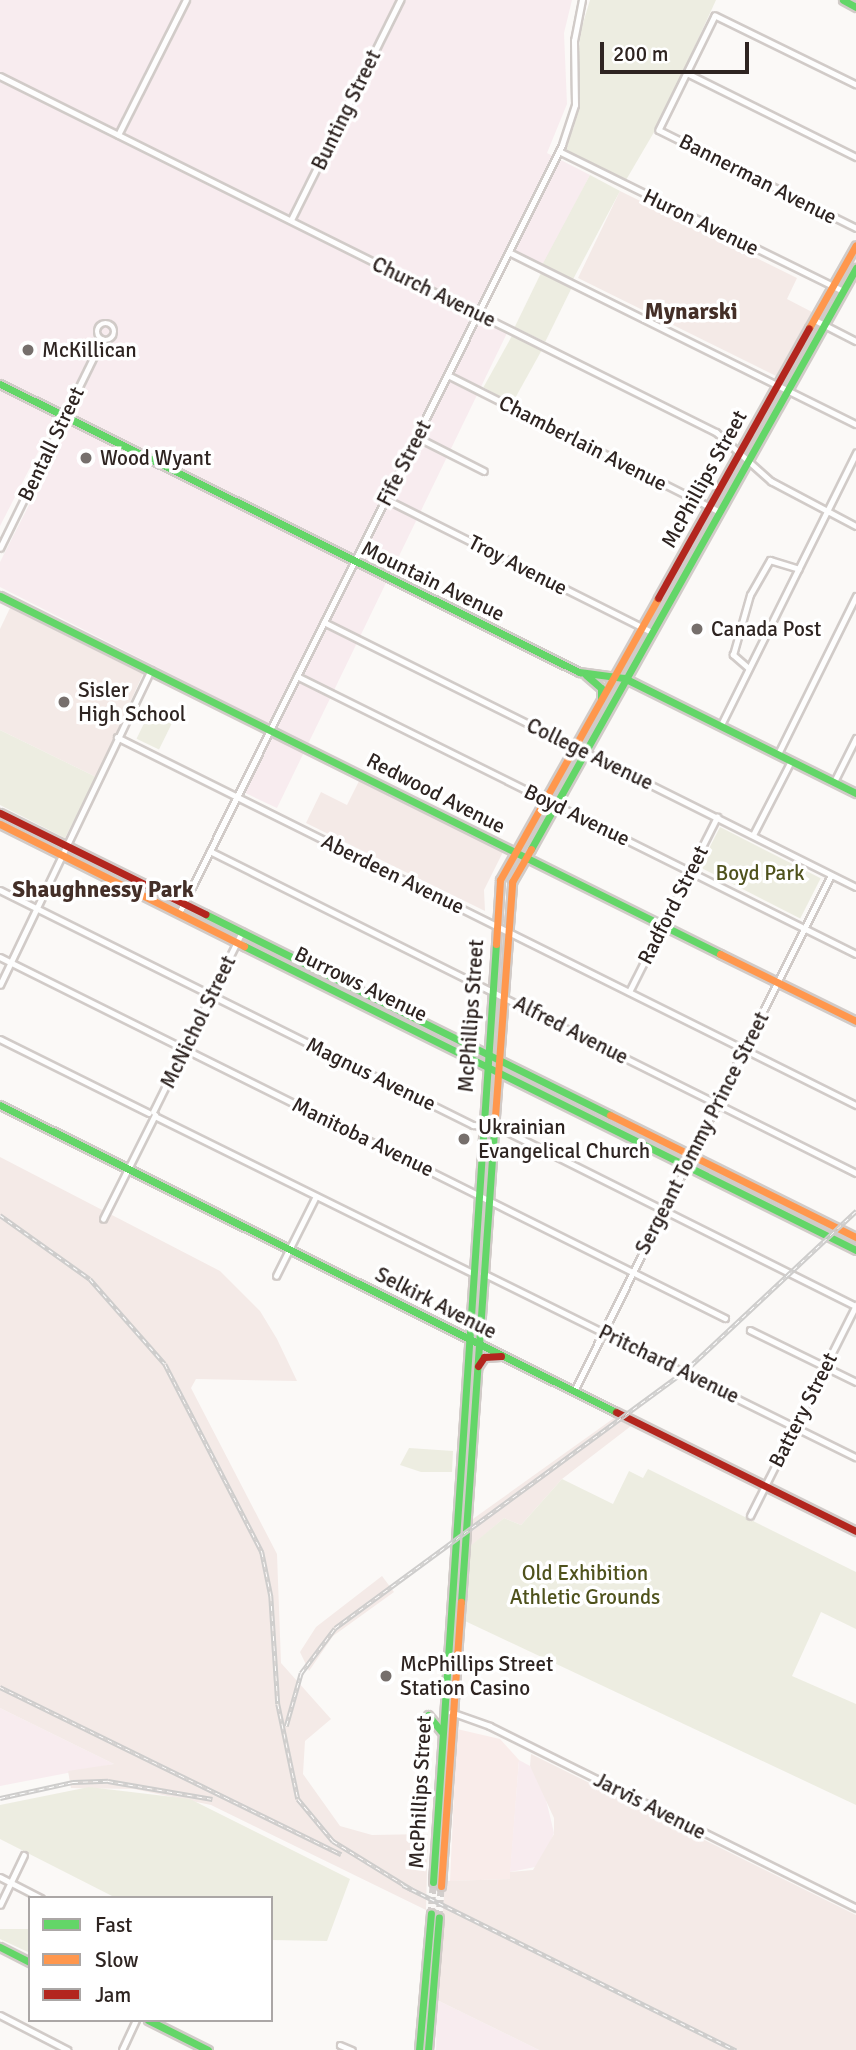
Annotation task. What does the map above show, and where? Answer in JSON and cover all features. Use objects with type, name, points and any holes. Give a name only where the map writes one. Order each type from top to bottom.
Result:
[{"type":"main road","points":[[842,0],[856,7]]},
{"type":"main road","name":"McPhillips Street","points":[[856,245],[853,256],[832,287],[500,880],[490,990],[445,1648],[437,1884],[473,1412],[505,930],[512,883],[553,803],[856,268]]},
{"type":"main road","name":"Mountain Avenue","points":[[0,384],[586,675],[624,678],[856,793]]},
{"type":"main road","name":"Redwood Avenue","points":[[0,596],[856,1021]]},
{"type":"main road","points":[[586,675],[601,688],[601,699]]},
{"type":"main road","name":"Burrows Avenue","points":[[0,813],[856,1237]]},
{"type":"main road","name":"Burrows Avenue","points":[[0,824],[856,1250]]},
{"type":"main road","name":"Selkirk Avenue","points":[[0,1105],[856,1531]]},
{"type":"main road","points":[[475,1373],[484,1357],[501,1356]]},
{"type":"main road","points":[[461,1411],[473,1412]]},
{"type":"main road","points":[[451,1576],[461,1579]]},
{"type":"main road","points":[[445,1648],[456,1648]]},
{"type":"main road","points":[[428,1716],[441,1731]]},
{"type":"main road","points":[[419,2050],[435,1916],[428,2050]]},
{"type":"main road","points":[[0,1947],[28,1961]]},
{"type":"main road","points":[[152,2022],[208,2050]]},
{"type":"street","points":[[118,135],[186,0]]},
{"type":"street","name":"Bunting Street","points":[[291,220],[400,0]]},
{"type":"street","name":"Fife Street","points":[[179,913],[559,151],[575,105],[574,41],[582,0]]},
{"type":"street","points":[[856,85],[715,16],[687,72],[856,157]]},
{"type":"street","name":"Bannerman Avenue","points":[[687,72],[659,130],[856,228]]},
{"type":"street","name":"Church Avenue","points":[[0,76],[716,432],[740,450],[746,460],[771,481],[856,526]]},
{"type":"street","name":"Huron Avenue","points":[[559,151],[843,291]]},
{"type":"street","points":[[509,252],[856,424]]},
{"type":"street","points":[[814,320],[856,341]]},
{"type":"street","name":"Bentall Street","points":[[0,548],[102,340]]},
{"type":"street","name":"Chamberlain Avenue","points":[[447,375],[718,511]]},
{"type":"street","points":[[417,437],[484,471]]},
{"type":"street","points":[[721,725],[856,453]]},
{"type":"street","name":"Troy Avenue","points":[[386,499],[650,631]]},
{"type":"street","points":[[748,668],[733,655],[760,575],[770,560],[799,569]]},
{"type":"street","points":[[778,754],[856,596]]},
{"type":"street","name":"College Avenue","points":[[324,622],[856,887]]},
{"type":"street","points":[[0,985],[151,670]]},
{"type":"street","name":"Boyd Avenue","points":[[297,676],[856,954]]},
{"type":"street","name":"Aberdeen Avenue","points":[[117,737],[856,1105]]},
{"type":"street","points":[[834,782],[856,738]]},
{"type":"street","points":[[753,835],[791,760]]},
{"type":"street","name":"Radford Street","points":[[629,992],[716,817]]},
{"type":"street","name":"Alfred Avenue","points":[[210,851],[856,1173]]},
{"type":"street","name":"Sergeant Tommy Prince Street","points":[[573,1391],[831,875]]},
{"type":"street","name":"Magnus Avenue","points":[[0,890],[482,1126],[491,1126],[664,1210],[856,1306]]},
{"type":"street","name":"McNichol Street","points":[[103,1219],[242,932]]},
{"type":"street","name":"Manitoba Avenue","points":[[0,957],[725,1318]]},
{"type":"street","points":[[0,1039],[471,1272]]},
{"type":"street","points":[[276,1276],[316,1196]]},
{"type":"street","name":"Pritchard Avenue","points":[[482,1273],[856,1457]]},
{"type":"street","name":"Battery Street","points":[[750,1516],[856,1306]]},
{"type":"street","points":[[750,1330],[856,1382]]},
{"type":"street","name":"Jarvis Avenue","points":[[442,1712],[451,1712],[490,1726],[856,1908]]},
{"type":"street","points":[[0,1905],[24,1855]]},
{"type":"street","points":[[0,1877],[37,1896]]},
{"type":"street","points":[[0,2015],[68,2050]]},
{"type":"street","points":[[122,2050],[135,2022]]},
{"type":"street","points":[[340,2045],[352,2050]]},
{"type":"shaded area","points":[[0,0],[572,0],[564,33],[567,104],[547,153],[590,175],[544,267],[506,250],[475,313],[508,331],[277,808],[241,791],[272,728],[0,587],[0,562],[66,432],[52,425],[0,526]]},
{"type":"shaded area","points":[[620,191],[797,278],[787,299],[812,312],[776,376],[578,278]]},
{"type":"shaded area","name":"Sisler High School","points":[[10,608],[143,674],[96,777],[0,730],[0,629]]},
{"type":"shaded area","points":[[359,781],[503,852],[484,890],[485,911],[306,823],[321,792],[347,805]]},
{"type":"shaded area","points":[[0,1157],[220,1271],[260,1311],[277,1339],[297,1381],[196,1379],[191,1388],[277,1554],[281,1663],[331,1719],[305,1741],[303,1774],[340,1826],[372,1835],[428,1834],[426,1910],[211,1805],[134,1789],[71,1788],[68,1771],[114,1764],[0,1708]]},
{"type":"shaded area","points":[[614,1418],[631,1426],[562,1479],[521,1525],[504,1518],[469,1548],[470,1521]]},
{"type":"shaded area","points":[[382,1576],[394,1592],[333,1636],[309,1671],[300,1652],[316,1627]]},
{"type":"shaded area","points":[[0,1708],[114,1764],[0,1786]]},
{"type":"shaded area","points":[[457,1729],[500,1739],[519,1760],[510,1879],[450,1881]]},
{"type":"shaded area","points":[[531,1754],[856,1915],[856,2050],[539,2050],[437,2000],[445,1881],[510,1879],[510,1872],[533,1870],[554,1834],[554,1818],[530,1766]]},
{"type":"shaded area","points":[[519,1760],[530,1766],[543,1787],[554,1833],[540,1866],[510,1872]]},
{"type":"shaded area","points":[[437,2000],[539,2050],[436,2050]]},
{"type":"green space","points":[[590,0],[716,0],[660,122],[626,180],[562,149],[574,127],[580,33]]},
{"type":"green space","points":[[590,175],[620,191],[572,281],[542,265]]},
{"type":"green space","points":[[541,273],[572,288],[545,342],[515,327]]},
{"type":"green space","points":[[513,334],[542,350],[512,403],[483,387]]},
{"type":"green space","points":[[151,709],[173,720],[159,750],[137,739]]},
{"type":"green space","points":[[0,730],[96,777],[65,838],[0,805]]},
{"type":"green space","name":"Boyd Park","points":[[720,827],[821,878],[800,918],[700,867]]},
{"type":"green space","points":[[247,939],[479,1054],[481,1057],[245,943]]},
{"type":"green space","points":[[504,1066],[682,1154],[686,1159],[504,1071]]},
{"type":"green space","points":[[695,1160],[817,1222],[819,1226],[693,1165]]},
{"type":"green space","points":[[409,1448],[453,1451],[452,1472],[421,1472],[400,1465]]},
{"type":"green space","name":"Old Exhibition Athletic Grounds","points":[[648,1469],[856,1572],[856,1629],[821,1612],[792,1676],[856,1704],[856,1805],[465,1621],[468,1548],[504,1518],[521,1525],[562,1479],[613,1504],[629,1471],[643,1478]]},
{"type":"green space","points":[[89,1787],[190,1799],[350,1879],[327,1941],[273,1940],[273,1896],[112,1896],[0,1839],[0,1805]]},
{"type":"green space","points":[[0,1929],[28,1929],[28,1952],[0,1939]]},
{"type":"tunnel","points":[[431,1914],[433,1882]]},
{"type":"tunnel","points":[[439,1917],[441,1886]]},
{"type":"railway","points":[[286,1726],[301,1673],[335,1628],[684,1372],[856,1211]]},
{"type":"railway","points":[[0,1215],[90,1279],[165,1364],[262,1552],[271,1596],[278,1704],[298,1799],[333,1841],[411,1889]]},
{"type":"railway","points":[[0,1687],[341,1854]]},
{"type":"railway","points":[[0,1798],[73,1782],[108,1781],[212,1799]]},
{"type":"railway","points":[[403,1885],[736,2050]]},
{"type":"traffic: fast","points":[[843,0],[856,7]]},
{"type":"traffic: fast","points":[[531,849],[856,268]]},
{"type":"traffic: fast","points":[[0,384],[579,672],[624,678],[856,793]]},
{"type":"traffic: fast","points":[[0,596],[720,954]]},
{"type":"traffic: fast","points":[[586,675],[601,688],[601,699]]},
{"type":"traffic: fast","points":[[205,914],[610,1115]]},
{"type":"traffic: fast","points":[[433,1882],[496,944]]},
{"type":"traffic: fast","points":[[244,946],[856,1250]]},
{"type":"traffic: fast","points":[[0,1105],[616,1412]]},
{"type":"traffic: fast","points":[[461,1602],[494,1130]]},
{"type":"traffic: fast","points":[[428,1715],[441,1731]]},
{"type":"traffic: fast","points":[[419,2050],[431,1914]]},
{"type":"traffic: fast","points":[[428,2050],[439,1917]]},
{"type":"traffic: fast","points":[[0,1947],[28,1961]]},
{"type":"traffic: fast","points":[[152,2022],[208,2050]]},
{"type":"traffic: slow","points":[[809,328],[856,245]]},
{"type":"traffic: slow","points":[[496,944],[500,880],[658,598]]},
{"type":"traffic: slow","points":[[0,824],[244,946]]},
{"type":"traffic: slow","points":[[494,1130],[512,882],[531,849]]},
{"type":"traffic: slow","points":[[720,954],[856,1021]]},
{"type":"traffic: slow","points":[[610,1115],[856,1237]]},
{"type":"traffic: slow","points":[[441,1886],[461,1602]]},
{"type":"traffic: jam","points":[[658,598],[809,328]]},
{"type":"traffic: jam","points":[[0,813],[205,914]]},
{"type":"traffic: jam","points":[[478,1366],[484,1357],[501,1356]]},
{"type":"traffic: jam","points":[[616,1412],[856,1531]]},
{"type":"place","name":"McKillican","points":[[28,350]]},
{"type":"place","name":"Wood Wyant","points":[[86,458]]},
{"type":"place","name":"Canada Post","points":[[697,629]]},
{"type":"place","name":"Sisler High School","points":[[64,702]]},
{"type":"place","name":"Ukrainian Evangelical Church","points":[[464,1139]]},
{"type":"place","name":"McPhillips Street Station Casino","points":[[386,1676]]},
{"type":"district","name":"Mynarski","points":[[691,312]]},
{"type":"district","name":"Shaughnessy Park","points":[[103,890]]}]
